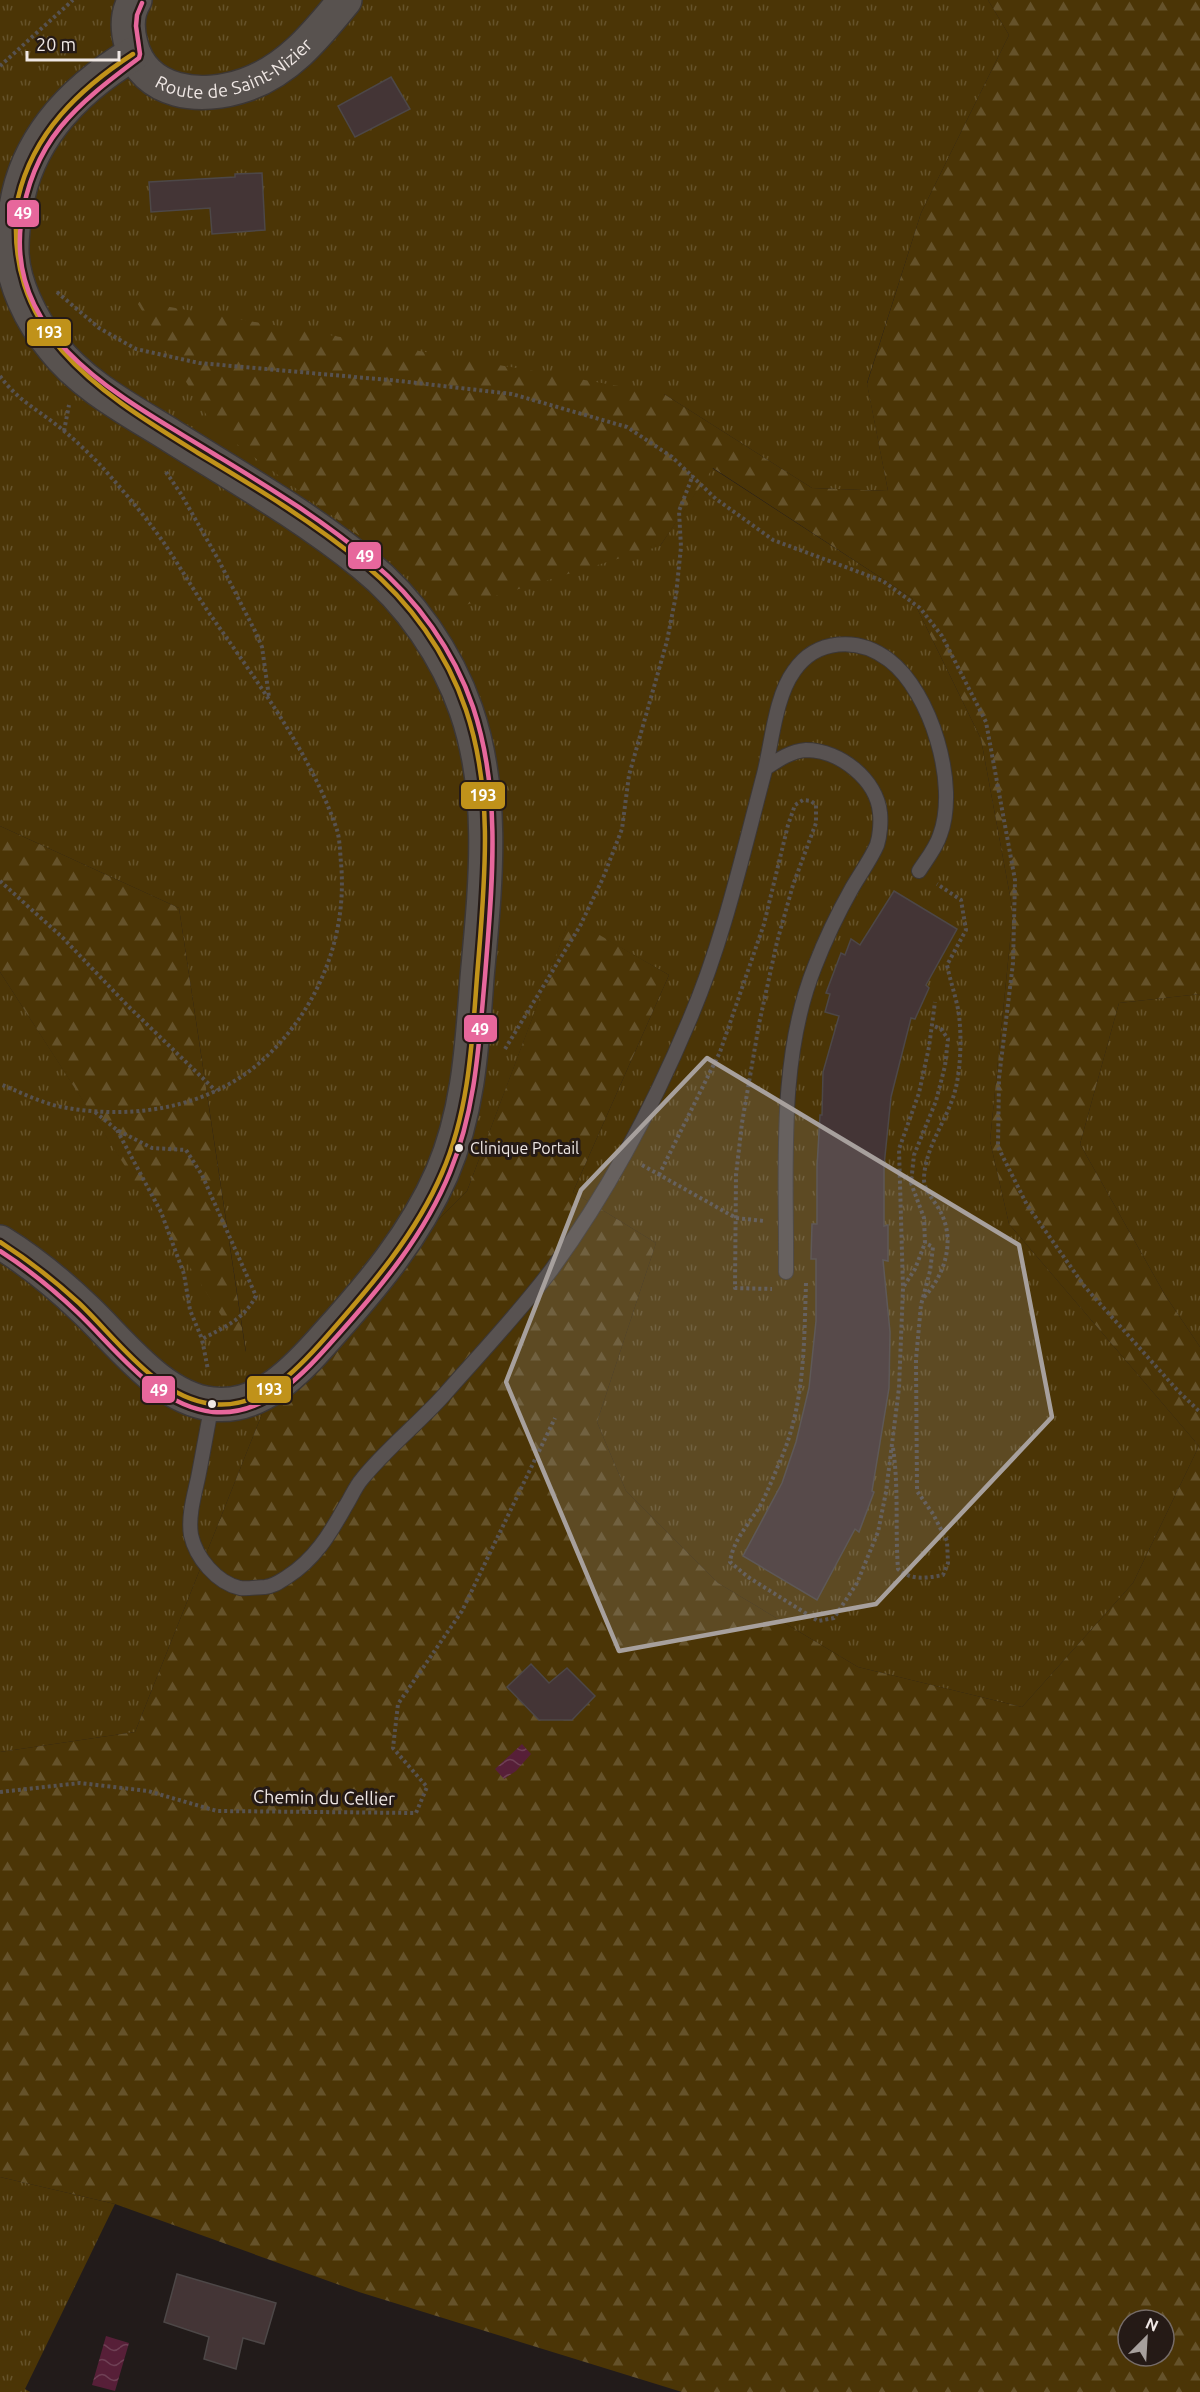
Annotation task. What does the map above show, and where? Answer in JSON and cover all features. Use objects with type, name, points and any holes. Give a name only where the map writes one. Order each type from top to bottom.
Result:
[{"type":"main road","name":"Route de Saint-Nizier","points":[[135,0],[131,6],[126,28],[133,54],[143,70],[161,85],[180,91],[206,93],[246,85],[267,75],[308,45],[345,0]]},
{"type":"main road","points":[[0,1242],[25,1257],[65,1291],[165,1386],[192,1399],[212,1404],[237,1404],[253,1398],[295,1372],[348,1313],[407,1239],[443,1171],[466,1096],[473,1043],[486,872],[484,794],[475,742],[466,711],[455,682],[428,635],[392,589],[362,562],[282,506],[145,420],[80,374],[53,348],[34,319],[19,286],[11,252],[19,191],[29,162],[53,121],[82,89],[133,54]]},
{"type":"lane","points":[[212,1404],[191,1511],[191,1535],[200,1558],[215,1575],[239,1588],[272,1586],[296,1572],[316,1553],[361,1480],[440,1400],[551,1270],[601,1197],[626,1154],[690,1020],[722,931],[766,768],[785,684],[796,666],[811,652],[832,644],[854,645],[873,650],[890,661],[920,700],[939,745],[946,796],[940,837],[919,871]]},
{"type":"lane","points":[[766,768],[789,754],[807,750],[827,754],[845,762],[861,775],[874,791],[880,812],[877,845],[842,906],[815,965],[798,1014],[792,1042],[788,1096],[786,1272]]},
{"type":"path","points":[[0,66],[73,0]]},
{"type":"path","points":[[54,290],[99,328],[136,349],[199,363],[400,381],[512,394],[627,427],[672,457],[693,475],[679,511],[681,547],[676,595],[666,641],[629,775],[622,829],[603,878],[580,926],[501,1054]]},
{"type":"path","points":[[0,376],[18,398],[64,431],[136,506],[165,544],[212,618],[269,698],[317,784],[338,833],[342,899],[331,957],[320,985],[299,1019],[276,1049],[246,1074],[216,1091],[181,1104],[138,1111],[94,1111],[60,1107],[0,1084]]},
{"type":"path","points":[[162,466],[181,494],[255,631],[262,647],[269,698]]},
{"type":"path","points":[[659,1175],[720,1052],[764,924],[788,825],[795,806],[803,800],[811,801],[816,805],[816,823],[793,885],[777,942],[759,1024],[742,1123],[736,1175],[735,1288],[783,1290]]},
{"type":"path","points":[[919,871],[961,900],[966,930],[947,965],[958,1010],[959,1056],[956,1088],[935,1135],[924,1177],[925,1187],[941,1212],[948,1231],[946,1258],[934,1286],[923,1297]]},
{"type":"path","points":[[0,881],[63,938],[122,1000],[216,1091]]},
{"type":"path","points":[[1013,963],[999,1078],[998,1147],[1027,1205],[1085,1287],[1178,1391],[1200,1412]]},
{"type":"path","points":[[786,1272],[807,1272],[805,1341],[800,1399],[782,1456],[760,1505],[731,1550],[730,1562],[748,1577],[818,1621],[834,1618],[857,1583],[878,1532],[886,1492],[899,1388],[903,1288],[899,1149],[919,1093],[935,1002]]},
{"type":"path","points":[[903,1288],[915,1269],[924,1243],[924,1218],[911,1183],[914,1155],[936,1101],[945,1066],[948,1040],[941,1029],[932,1025]]},
{"type":"path","points":[[94,1111],[117,1130],[152,1148],[186,1150],[202,1175],[256,1296],[248,1311],[202,1339]]},
{"type":"path","points":[[117,1130],[161,1212],[184,1274],[190,1310],[202,1339],[210,1378],[212,1404]]},
{"type":"path","points":[[626,1154],[736,1218],[787,1222]]},
{"type":"path","points":[[892,1441],[898,1478],[895,1529],[898,1569],[905,1576],[925,1579],[943,1575],[948,1563],[947,1541],[933,1514],[917,1491],[916,1359],[923,1297],[933,1247],[924,1243]]},
{"type":"path","points":[[794,1290],[806,1290]]},
{"type":"path","name":"Chemin du Cellier","points":[[0,1792],[80,1783],[148,1791],[216,1811],[416,1813],[427,1787],[393,1748],[398,1704],[462,1611],[555,1418]]},
{"type":"highlighted area","points":[[707,1058],[1019,1245],[1052,1417],[876,1604],[619,1651],[506,1382],[581,1190]]},
{"type":"green space","points":[[0,0],[988,0],[1009,35],[921,213],[867,383],[888,491],[812,488],[664,394],[660,546],[712,468],[912,598],[981,739],[1013,912],[990,1141],[1009,1224],[1199,1446],[1133,1583],[1022,1707],[858,1667],[718,1583],[626,1491],[597,1422],[656,1243],[573,1192],[669,975],[570,919],[467,1191],[274,1384],[135,1732],[0,1752],[0,972],[246,1352],[179,908],[0,826]]},
{"type":"green space","points":[[988,0],[1200,0],[1200,994],[1119,1003],[1080,1144],[1165,1295],[1200,1347],[1200,2392],[682,2392],[359,2292],[115,2204],[0,2177],[0,1752],[135,1732],[274,1384],[467,1191],[570,918],[669,975],[573,1192],[656,1243],[597,1422],[626,1491],[718,1583],[858,1667],[1022,1707],[1133,1583],[1199,1446],[1009,1224],[990,1141],[1013,912],[981,739],[912,598],[713,468],[660,546],[456,608],[214,427],[136,301],[664,394],[812,488],[888,491],[867,384],[921,213],[1009,35]]},
{"type":"green space","points":[[0,826],[179,908],[246,1354],[0,972]]},
{"type":"green space","points":[[1200,994],[1200,1347],[1165,1295],[1080,1144],[1119,1003]]},
{"type":"green space","points":[[0,2177],[115,2204],[25,2389],[30,2392],[0,2392]]},
{"type":"water","points":[[522,1744],[531,1754],[516,1771],[504,1779],[495,1769]]},
{"type":"water","points":[[106,2336],[129,2343],[115,2391],[92,2385]]},
{"type":"building","points":[[391,77],[410,109],[355,137],[338,106]]},
{"type":"building","points":[[262,173],[265,230],[212,234],[210,208],[151,212],[149,182],[235,177],[235,174]]},
{"type":"building","points":[[894,891],[957,929],[926,985],[929,988],[915,1019],[911,1018],[891,1097],[884,1166],[884,1226],[888,1225],[888,1261],[883,1260],[890,1332],[889,1388],[872,1491],[874,1492],[859,1532],[855,1529],[817,1600],[743,1556],[782,1483],[796,1442],[809,1388],[816,1321],[816,1259],[811,1259],[812,1224],[817,1224],[817,1167],[823,1072],[839,1016],[825,1012],[830,994],[826,993],[841,953],[845,955],[851,939],[860,945]]},
{"type":"building","points":[[531,1664],[549,1683],[567,1668],[595,1696],[572,1720],[539,1720],[507,1687]]},
{"type":"building","points":[[177,2274],[276,2303],[264,2344],[243,2338],[236,2369],[204,2359],[209,2337],[164,2322]]},
{"type":"transit line","name":"49","points":[[0,1251],[50,1288],[139,1374],[173,1399],[192,1408],[213,1412],[232,1412],[267,1400],[298,1377],[337,1336],[401,1259],[428,1217],[440,1195],[459,1148],[471,1100],[478,1050],[492,874],[491,807],[488,773],[473,707],[445,646],[404,592],[371,561],[295,504],[112,389],[80,364],[53,335],[33,302],[22,265],[21,223],[35,169],[60,127],[96,92],[139,58],[136,26],[137,15],[142,3]]},
{"type":"transit line","name":"193","points":[[0,1242],[60,1286],[139,1364],[173,1390],[192,1399],[212,1404],[247,1401],[277,1385],[304,1361],[360,1298],[406,1238],[431,1195],[451,1149],[464,1101],[471,1052],[484,876],[484,809],[481,775],[466,710],[449,668],[438,649],[397,595],[345,549],[283,506],[126,407],[94,382],[65,354],[41,323],[25,287],[17,246],[18,198],[35,153],[47,133],[77,98],[94,82],[133,54]]},
{"type":"place","name":"Clinique Portail","points":[[459,1148]]}]
